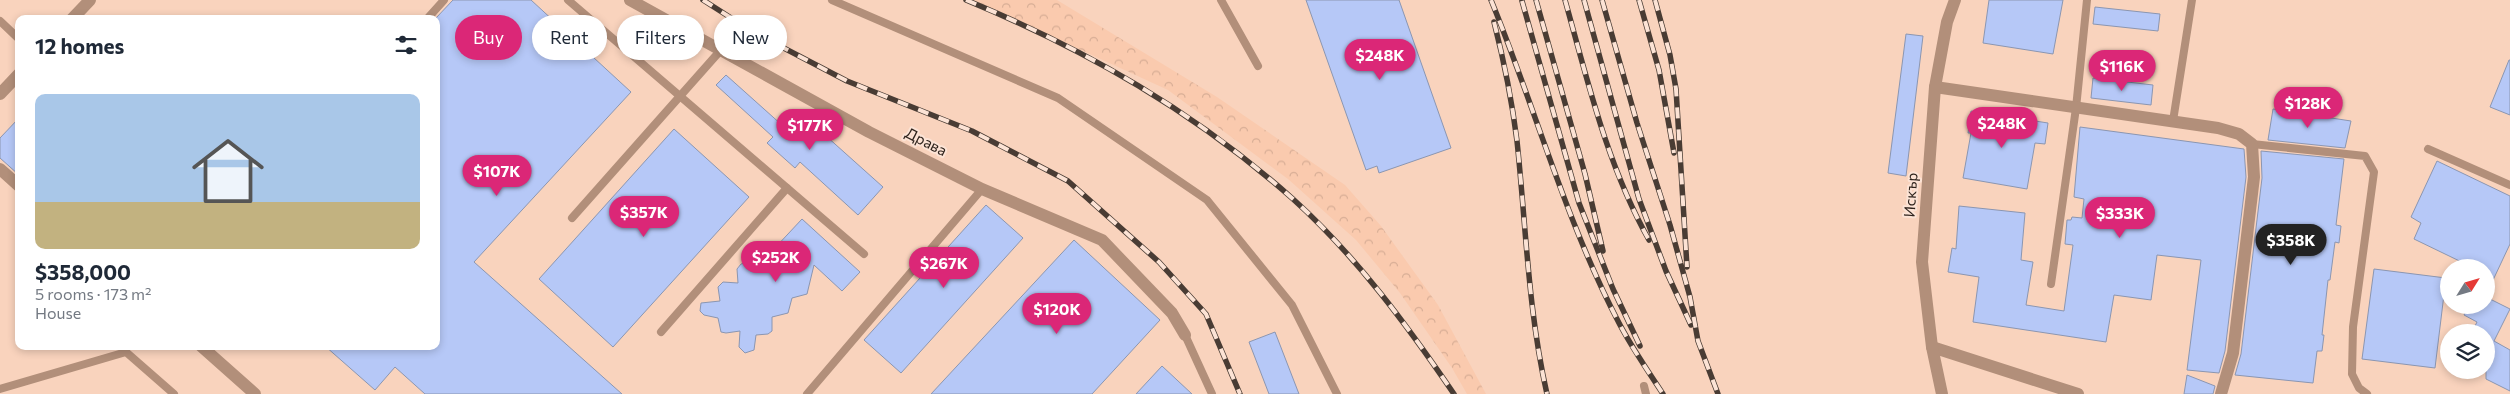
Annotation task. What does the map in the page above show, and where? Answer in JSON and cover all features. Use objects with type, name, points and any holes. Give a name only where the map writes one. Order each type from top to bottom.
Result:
[{"type":"street","points":[[76,15],[90,0]]},
{"type":"street","name":"Драва","points":[[630,0],[714,48]]},
{"type":"street","name":"Искър","points":[[1942,394],[1932,347],[1922,262],[1935,87],[1948,22],[1955,0]]},
{"type":"street","name":"Драва","points":[[737,60],[982,190],[1102,240],[1172,313],[1185,334]]},
{"type":"street","points":[[0,94],[15,78]]},
{"type":"street","points":[[1935,87],[2173,121],[2239,134],[2252,144],[2254,177],[2236,333],[2233,352],[2221,394]]},
{"type":"street","points":[[0,169],[15,182]]},
{"type":"street","points":[[1932,347],[2078,394]]},
{"type":"street","points":[[206,350],[256,394]]},
{"type":"lane","points":[[431,15],[444,0]]},
{"type":"lane","points":[[568,0],[864,254]]},
{"type":"lane","points":[[832,0],[1058,98],[1207,200],[1292,305],[1337,394]]},
{"type":"lane","points":[[1221,0],[1258,66]]},
{"type":"lane","points":[[2051,284],[2076,108],[2087,0]]},
{"type":"lane","points":[[2173,121],[2192,0]]},
{"type":"lane","points":[[0,21],[15,35]]},
{"type":"lane","points":[[572,218],[714,58]]},
{"type":"lane","points":[[2252,144],[2365,156],[2374,172],[2353,327],[2352,374],[2359,388],[2367,394]]},
{"type":"lane","points":[[2428,149],[2510,185]]},
{"type":"lane","points":[[660,332],[786,188]]},
{"type":"lane","points":[[807,394],[982,190]]},
{"type":"lane","points":[[1185,334],[1212,394]]},
{"type":"lane","points":[[0,389],[126,352],[174,394]]},
{"type":"shaded area","points":[[0,0],[2510,0],[2510,394],[0,394]]},
{"type":"green space","points":[[972,0],[1057,0],[1217,97],[1345,185],[1381,226],[1438,305],[1486,394],[1467,394],[1452,368],[1400,293],[1356,240],[1288,179],[1168,90]]},
{"type":"building","points":[[453,0],[531,0],[547,15],[532,15],[532,60],[596,60],[631,92],[474,262],[622,394],[425,394],[395,367],[375,390],[330,350],[440,350],[440,15]]},
{"type":"building","points":[[1306,0],[1399,0],[1451,148],[1379,173],[1377,166],[1366,170]]},
{"type":"building","points":[[1989,0],[2063,0],[2053,54],[1983,43]]},
{"type":"building","points":[[2095,7],[2160,14],[2158,31],[2093,24]]},
{"type":"building","points":[[1906,34],[1923,36],[1906,176],[1888,173]]},
{"type":"building","points":[[2510,60],[2510,115],[2490,107]]},
{"type":"building","points":[[726,75],[783,126],[797,110],[883,187],[858,215],[800,162],[795,168],[767,143],[773,137],[716,85]]},
{"type":"building","points":[[2093,78],[2153,85],[2151,105],[2091,98]]},
{"type":"building","points":[[2273,109],[2351,121],[2345,148],[2268,140]]},
{"type":"building","points":[[1971,111],[2048,123],[2045,144],[2035,143],[2027,189],[1963,178],[1971,133],[1968,133]]},
{"type":"building","points":[[15,122],[15,171],[0,158],[0,138]]},
{"type":"building","points":[[2080,127],[2244,149],[2246,177],[2225,351],[2219,373],[2187,370],[2201,260],[2157,255],[2151,300],[2114,295],[2106,342],[1973,322],[1979,277],[1948,272],[1952,248],[1956,249],[1959,206],[2025,213],[2021,260],[2033,262],[2026,305],[2064,311],[2073,245],[2065,244],[2067,220],[2071,220],[2072,217],[2082,218],[2084,199],[2074,197]]},
{"type":"building","points":[[674,129],[749,197],[613,347],[539,279]]},
{"type":"building","points":[[2261,151],[2344,159],[2336,225],[2341,226],[2339,243],[2335,242],[2330,280],[2328,280],[2322,351],[2317,351],[2313,383],[2235,375],[2241,354],[2262,178]]},
{"type":"building","points":[[2437,161],[2510,196],[2510,244],[2495,276],[2495,259],[2455,259],[2414,239],[2421,223],[2411,217]]},
{"type":"building","points":[[986,205],[1023,238],[901,373],[864,340]]},
{"type":"building","points":[[802,219],[860,272],[842,291],[814,265],[807,294],[792,298],[788,313],[772,317],[772,331],[768,334],[756,335],[754,350],[745,353],[739,347],[740,331],[721,332],[718,318],[704,315],[700,311],[701,303],[720,301],[718,287],[723,282],[738,283],[737,269],[741,264],[753,261],[756,247],[763,245],[773,250]]},
{"type":"building","points":[[1074,240],[1160,320],[1092,394],[931,394]]},
{"type":"building","points":[[2374,269],[2440,277],[2440,314],[2442,314],[2435,368],[2362,359]]},
{"type":"building","points":[[2495,302],[2510,309],[2495,339],[2495,324],[2476,324],[2477,322],[2464,315],[2495,314]]},
{"type":"building","points":[[1275,332],[1299,394],[1269,394],[1249,342]]},
{"type":"building","points":[[2495,342],[2510,350],[2510,391],[2486,379],[2495,379]]},
{"type":"building","points":[[1162,366],[1192,394],[1136,394]]},
{"type":"building","points":[[2187,375],[2215,386],[2213,394],[2184,394]]},
{"type":"railway","points":[[703,0],[753,32],[847,81],[972,131],[1068,181],[1159,262],[1206,314],[1240,394]]},
{"type":"railway","points":[[966,0],[1011,19],[1097,62],[1178,111],[1218,138],[1256,168],[1293,199],[1338,244],[1380,292],[1454,394]]},
{"type":"railway","points":[[1491,0],[1582,244],[1619,323],[1663,394]]},
{"type":"railway","points":[[1536,0],[1585,174],[1603,251]]},
{"type":"railway","points":[[1565,0],[1610,153],[1634,212],[1649,240]]},
{"type":"railway","points":[[1584,0],[1639,199],[1666,271],[1691,325]]},
{"type":"railway","points":[[1602,0],[1637,123],[1670,225],[1690,297],[1698,341],[1718,394]]},
{"type":"railway","points":[[1639,0],[1659,70],[1674,153]]},
{"type":"railway","points":[[1655,0],[1670,55],[1676,89],[1687,267]]},
{"type":"railway","points":[[1522,1],[1579,203],[1613,289],[1640,346]]},
{"type":"railway","points":[[1494,22],[1515,126],[1528,268],[1547,394]]}]
